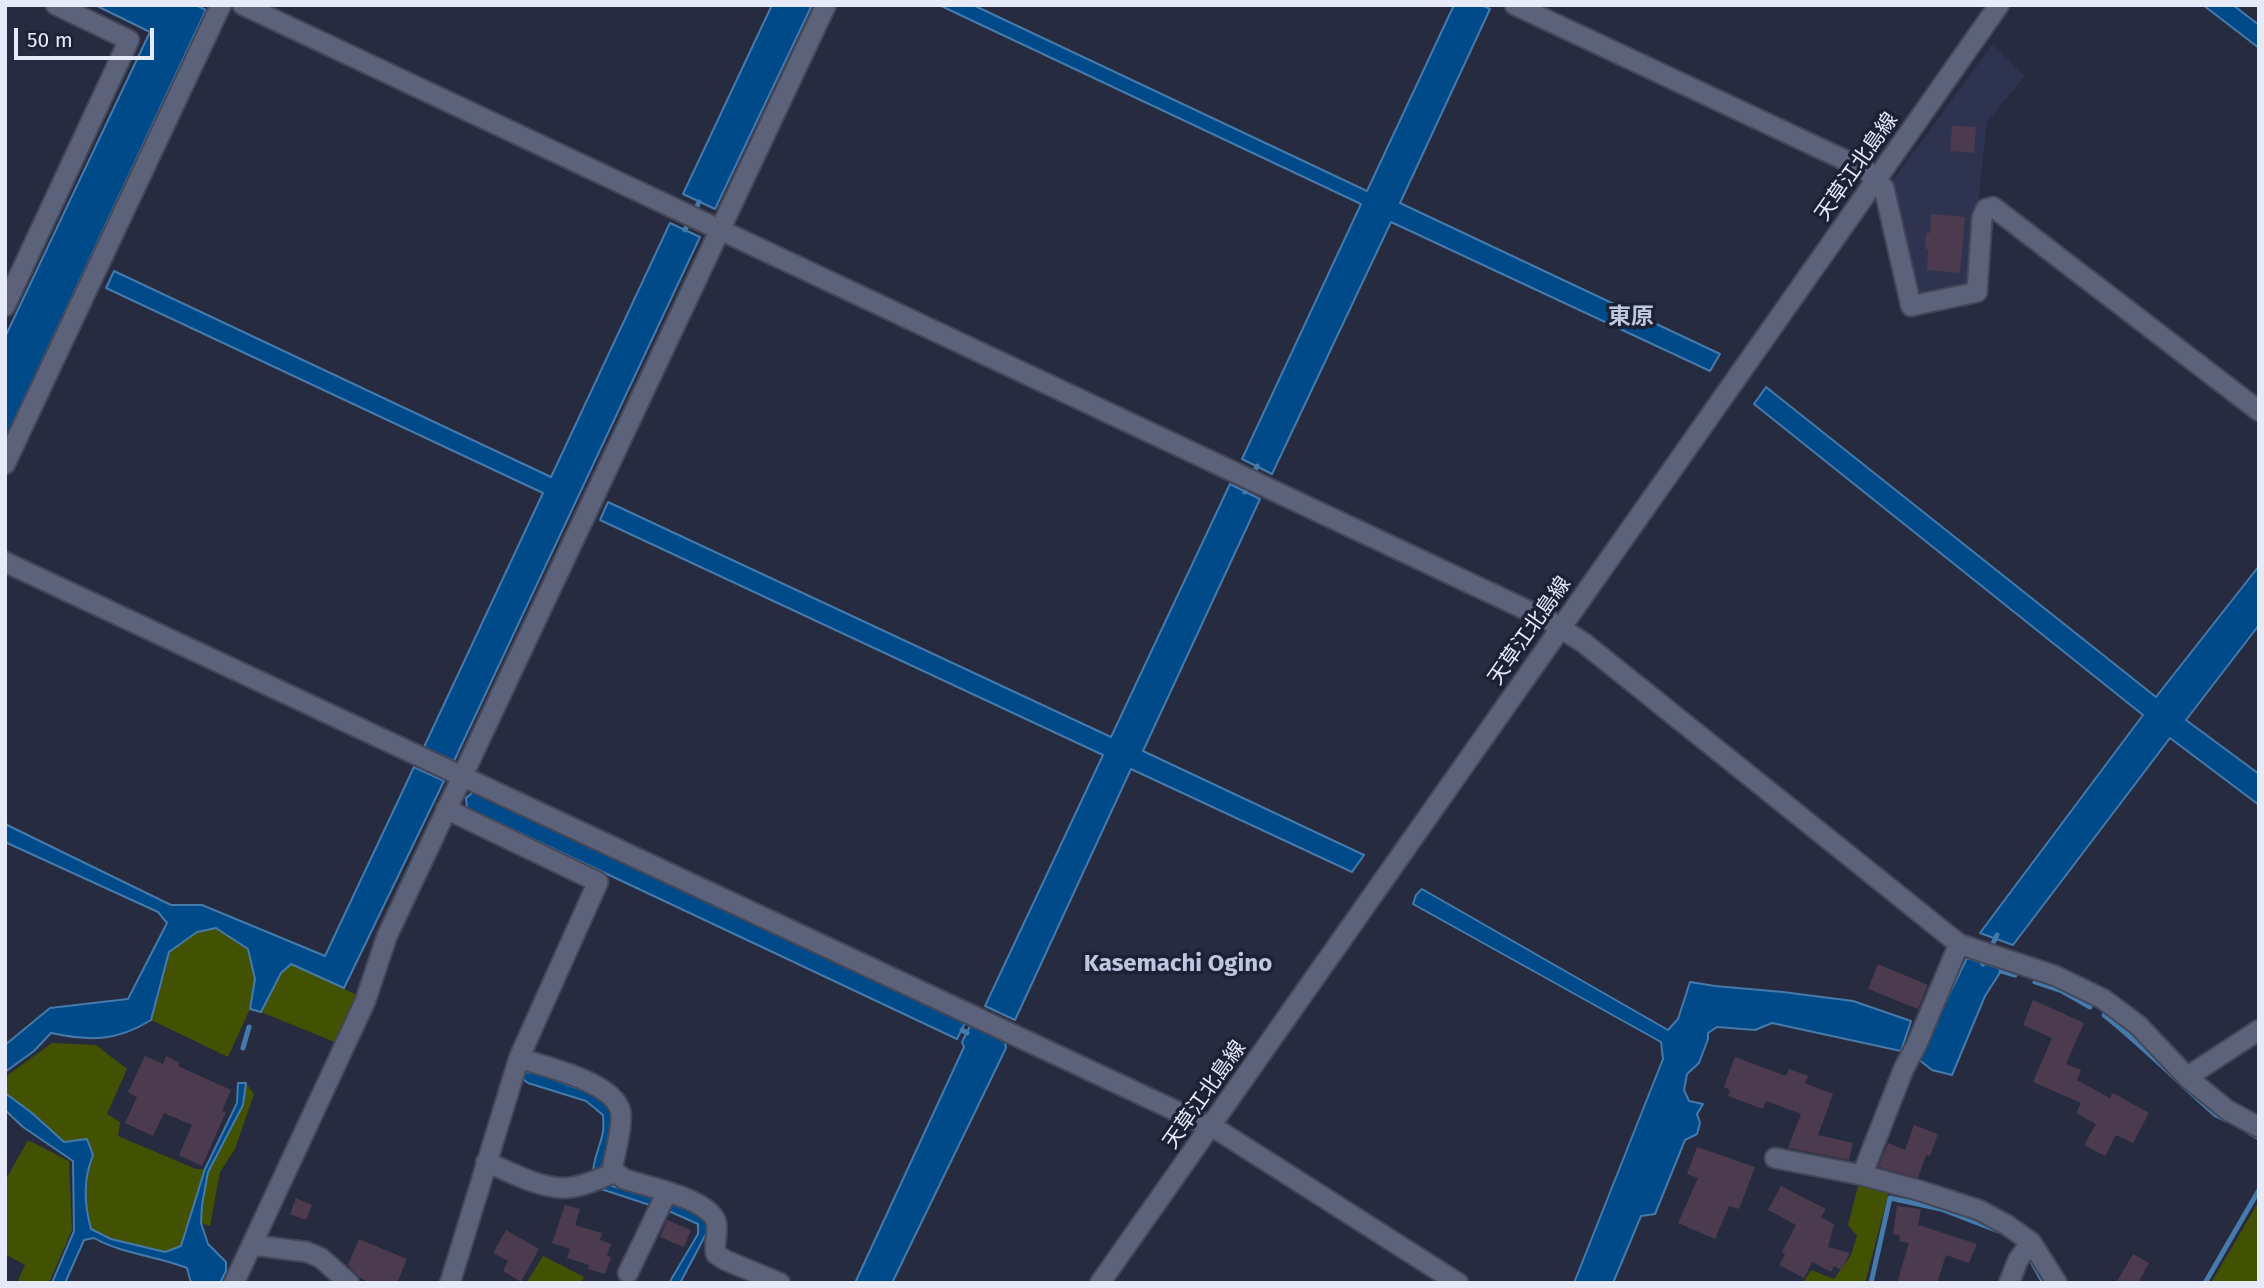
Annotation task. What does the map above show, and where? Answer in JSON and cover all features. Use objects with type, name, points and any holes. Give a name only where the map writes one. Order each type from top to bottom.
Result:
[{"type":"street","points":[[5,306],[129,40],[56,5]]},
{"type":"street","points":[[5,464],[222,5]]},
{"type":"street","points":[[243,5],[1520,606],[1560,628],[1584,643],[1959,944],[2056,976],[2103,999],[2138,1025],[2187,1077],[2227,1110],[2259,1127]]},
{"type":"street","points":[[234,1283],[365,1002],[387,936],[826,5]]},
{"type":"street","points":[[1515,5],[1866,170],[1884,188],[1911,306],[1977,292],[1982,218],[1986,209],[1993,207],[2259,411]]},
{"type":"street","name":"天草江北島線","points":[[1100,1283],[1999,5]]},
{"type":"street","points":[[5,562],[1210,1127],[1458,1283]]},
{"type":"street","points":[[446,809],[598,882],[519,1058],[450,1283]]},
{"type":"street","points":[[1862,1175],[1903,1068],[1919,1040],[1959,944]]},
{"type":"street","points":[[2187,1077],[2259,1030]]},
{"type":"street","points":[[519,1058],[589,1082],[611,1094],[622,1114],[613,1165],[604,1177]]},
{"type":"street","points":[[1775,1158],[1862,1175],[1979,1210],[2031,1242],[2057,1283]]},
{"type":"street","points":[[486,1161],[536,1183],[565,1188],[604,1177],[624,1179],[698,1203],[714,1216],[718,1225],[713,1245],[716,1254],[780,1283]]},
{"type":"street","points":[[628,1273],[667,1192]]},
{"type":"street","points":[[2009,1283],[2018,1260],[2031,1242]]},
{"type":"street","points":[[252,1245],[307,1252],[321,1258],[349,1283]]},
{"type":"shaded area","points":[[1992,45],[2025,76],[1987,122],[1972,288],[1916,300],[1889,186]]},
{"type":"green space","points":[[216,928],[248,949],[255,979],[250,1009],[228,1057],[151,1020],[169,952],[198,932]]},
{"type":"green space","points":[[291,964],[359,996],[337,1043],[261,1012],[281,973]]},
{"type":"green space","points":[[52,1043],[96,1045],[127,1069],[107,1114],[120,1122],[118,1136],[196,1169],[205,1169],[181,1247],[165,1252],[111,1239],[91,1229],[86,1192],[93,1155],[64,1142],[5,1093],[5,1077]]},
{"type":"green space","points":[[246,1083],[254,1094],[235,1149],[220,1172],[210,1226],[201,1223],[208,1172],[243,1105]]},
{"type":"green space","points":[[28,1140],[69,1161],[72,1230],[49,1283],[17,1283],[25,1265],[5,1254],[5,1181]]},
{"type":"green space","points":[[1859,1183],[1889,1192],[1865,1283],[1803,1283],[1811,1270],[1834,1279],[1851,1255],[1857,1236],[1848,1225]]},
{"type":"green space","points":[[2259,1201],[2259,1283],[2211,1283]]},
{"type":"green space","points":[[543,1256],[584,1277],[581,1283],[527,1282]]},
{"type":"water","points":[[95,5],[196,5],[206,10],[5,440],[5,337],[150,32]]},
{"type":"water","points":[[772,5],[812,5],[715,209],[683,194]]},
{"type":"water","points":[[939,5],[973,5],[1367,191],[1454,5],[1482,5],[1490,9],[1400,203],[1720,354],[1710,371],[1391,222],[1272,474],[1242,459],[1361,204]]},
{"type":"water","points":[[2203,5],[2233,5],[2259,25],[2259,48]]},
{"type":"water","points":[[670,223],[700,237],[454,761],[424,747],[543,493],[106,288],[114,271],[551,477]]},
{"type":"water","points":[[1766,387],[2156,697],[2259,566],[2259,625],[2186,720],[2259,774],[2259,805],[2170,738],[2013,945],[1980,933],[2143,715],[1754,404]]},
{"type":"water","points":[[1230,484],[1260,499],[1143,751],[1364,855],[1352,872],[1131,769],[1015,1020],[985,1006],[1103,755],[600,520],[608,502],[1111,737]]},
{"type":"water","points":[[414,767],[444,781],[344,988],[291,964],[281,973],[261,1012],[250,1009],[255,979],[248,949],[216,928],[197,932],[169,952],[151,1020],[126,1032],[102,1038],[51,1033],[34,1051],[5,1072],[5,1045],[50,1008],[128,999],[167,923],[158,912],[5,842],[5,824],[171,905],[202,905],[325,956]]},
{"type":"water","points":[[473,792],[966,1021],[957,1039],[467,808],[466,798]]},
{"type":"water","points":[[1422,889],[1668,1030],[1678,1019],[1690,982],[1853,1001],[1911,1021],[1901,1051],[1772,1023],[1755,1030],[1717,1027],[1708,1033],[1699,1063],[1687,1074],[1684,1090],[1689,1101],[1703,1104],[1697,1114],[1700,1123],[1697,1134],[1685,1140],[1655,1214],[1641,1216],[1613,1283],[1574,1283],[1663,1059],[1661,1042],[1413,904]]},
{"type":"water","points":[[1967,958],[2001,971],[1985,996],[1952,1075],[1932,1070],[1918,1059]]},
{"type":"water","points":[[971,1024],[1005,1041],[1006,1048],[892,1283],[855,1283],[964,1047],[962,1042]]},
{"type":"water","points":[[525,1072],[585,1091],[598,1098],[612,1114],[612,1137],[601,1168],[609,1185],[684,1207],[707,1222],[706,1234],[680,1283],[669,1283],[698,1234],[698,1224],[671,1212],[601,1189],[596,1183],[593,1169],[603,1132],[603,1115],[586,1101],[528,1083],[522,1078]]},
{"type":"water","points":[[238,1083],[246,1083],[243,1105],[208,1172],[202,1205],[201,1223],[208,1244],[226,1262],[226,1271],[220,1283],[191,1283],[187,1268],[116,1248],[94,1238],[84,1240],[65,1283],[52,1283],[74,1231],[73,1161],[23,1127],[5,1110],[5,1093],[64,1142],[87,1139],[93,1155],[87,1173],[86,1192],[91,1229],[111,1239],[165,1252],[181,1246],[205,1169],[237,1103]]},
{"type":"building","points":[[1952,126],[1976,127],[1974,153],[1950,151]]},
{"type":"building","points":[[1931,214],[1965,217],[1960,273],[1927,270],[1926,233],[1930,233]]},
{"type":"building","points":[[1878,964],[1928,985],[1918,1009],[1868,989]]},
{"type":"building","points":[[2033,1000],[2084,1023],[2066,1064],[2081,1070],[2077,1080],[2110,1098],[2113,1093],[2149,1113],[2133,1143],[2116,1135],[2105,1156],[2084,1145],[2096,1124],[2076,1113],[2081,1103],[2033,1082],[2052,1038],[2023,1025]]},
{"type":"building","points":[[145,1056],[163,1064],[166,1056],[180,1063],[178,1066],[231,1090],[222,1111],[226,1112],[202,1166],[179,1155],[192,1125],[164,1113],[153,1136],[125,1123],[137,1097],[128,1092]]},
{"type":"building","points":[[1735,1057],[1786,1076],[1789,1069],[1808,1076],[1805,1083],[1833,1094],[1818,1135],[1853,1143],[1849,1160],[1788,1148],[1801,1114],[1766,1101],[1763,1109],[1728,1096],[1730,1090],[1724,1087]]},
{"type":"building","points":[[1914,1125],[1938,1134],[1930,1156],[1926,1155],[1918,1178],[1878,1167],[1888,1143],[1905,1150]]},
{"type":"building","points":[[1697,1147],[1755,1167],[1739,1209],[1729,1206],[1715,1239],[1678,1223],[1698,1178],[1687,1174]]},
{"type":"building","points":[[1781,1186],[1826,1209],[1821,1217],[1834,1224],[1828,1247],[1850,1253],[1841,1270],[1834,1266],[1831,1272],[1812,1262],[1804,1278],[1779,1265],[1785,1254],[1782,1252],[1796,1225],[1768,1210]]},
{"type":"building","points":[[296,1198],[312,1205],[306,1220],[290,1214]]},
{"type":"building","points":[[565,1205],[580,1209],[575,1225],[602,1233],[600,1240],[611,1244],[607,1256],[611,1257],[605,1274],[567,1258],[570,1249],[552,1243]]},
{"type":"building","points":[[1897,1206],[1921,1209],[1918,1225],[1977,1244],[1969,1263],[1946,1255],[1937,1283],[1897,1283],[1909,1243],[1899,1241],[1900,1235],[1893,1234]]},
{"type":"building","points":[[667,1220],[691,1230],[684,1247],[660,1237]]},
{"type":"building","points":[[506,1230],[539,1249],[521,1282],[503,1271],[508,1261],[493,1253]]},
{"type":"building","points":[[359,1239],[407,1259],[397,1283],[371,1283],[360,1278],[348,1265]]},
{"type":"building","points":[[2133,1254],[2149,1263],[2138,1283],[2116,1283]]},
{"type":"waterway","points":[[685,230],[699,202]]},
{"type":"waterway","points":[[1245,492],[1257,466]]},
{"type":"waterway","points":[[1983,964],[1997,935]]},
{"type":"waterway","points":[[2001,971],[2015,975]]},
{"type":"waterway","points":[[2035,982],[2062,991],[2090,1007]]},
{"type":"waterway","points":[[2104,1015],[2216,1115],[2226,1120]]},
{"type":"waterway","points":[[243,1048],[249,1027]]},
{"type":"waterway","points":[[962,1030],[967,1033]]},
{"type":"waterway","points":[[2247,1131],[2259,1138]]},
{"type":"waterway","points":[[2205,1283],[2259,1190]]},
{"type":"waterway","points":[[1871,1283],[1890,1198],[1941,1209],[2001,1232]]},
{"type":"waterway","points":[[2031,1260],[2044,1283]]},
{"type":"district","name":"東原","points":[[1631,318]]},
{"type":"district","name":"Kasemachi Ogino","points":[[1178,964]]}]
